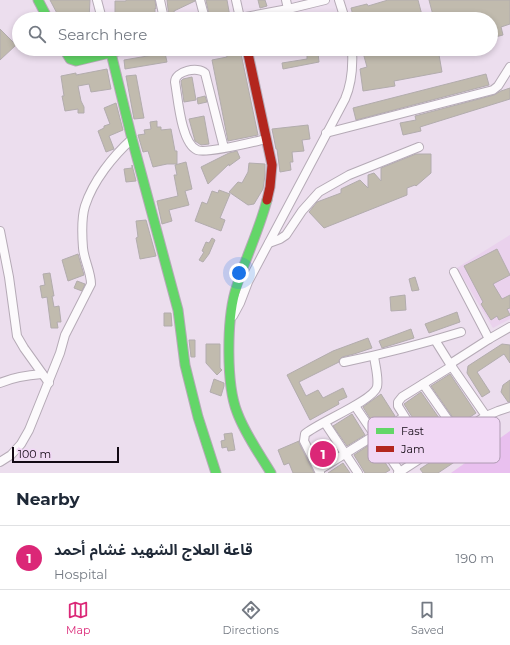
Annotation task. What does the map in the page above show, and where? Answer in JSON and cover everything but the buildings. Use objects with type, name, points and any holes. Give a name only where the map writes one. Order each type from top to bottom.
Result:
[{"type":"street","points":[[38,0],[44,12]]},
{"type":"street","points":[[97,0],[100,12]]},
{"type":"street","points":[[160,0],[163,12]]},
{"type":"street","points":[[200,0],[203,12]]},
{"type":"street","points":[[236,0],[238,12]]},
{"type":"street","points":[[286,0],[288,9]]},
{"type":"street","points":[[273,12],[324,0]]},
{"type":"street","points":[[339,0],[343,12]]},
{"type":"street","points":[[68,56],[70,59],[76,61],[94,56]]},
{"type":"street","points":[[112,56],[132,139],[178,310],[185,365],[214,473]]},
{"type":"street","points":[[248,56],[272,165],[272,179],[259,224],[235,294],[231,320],[232,390],[236,411],[253,444],[271,473]]},
{"type":"street","points":[[231,320],[240,303],[248,282],[326,132],[345,99],[352,71],[352,56]]},
{"type":"street","points":[[326,132],[493,90],[498,86],[510,67]]},
{"type":"street","points":[[224,148],[205,73],[202,70],[196,70],[177,75],[175,82],[181,117],[186,138],[192,148],[198,151],[224,148],[266,139]]},
{"type":"street","points":[[0,462],[11,455],[29,430],[49,383],[65,335],[91,284],[91,276],[83,250],[82,228],[84,207],[91,191],[110,163],[123,147],[132,139]]},
{"type":"street","points":[[269,243],[286,235],[302,211],[319,192],[349,175],[418,147]]},
{"type":"street","points":[[0,231],[9,277],[17,336],[49,383]]},
{"type":"street","points":[[454,272],[489,339]]},
{"type":"street","points":[[404,417],[398,406],[399,399],[489,339],[510,327]]},
{"type":"street","points":[[344,362],[374,356],[461,332]]},
{"type":"street","points":[[434,340],[486,416],[498,410],[510,407]]},
{"type":"street","points":[[368,439],[320,472],[304,438],[306,433],[355,406],[377,388],[374,356]]},
{"type":"street","points":[[0,383],[24,375],[42,374]]},
{"type":"street","points":[[423,384],[446,417]]},
{"type":"street","points":[[355,406],[368,426]]},
{"type":"street","points":[[325,423],[358,473]]},
{"type":"street","points":[[393,463],[399,472],[414,463]]},
{"type":"shaded area","points":[[510,235],[510,319],[493,328],[457,268]]},
{"type":"shaded area","points":[[510,431],[510,473],[451,473],[465,463],[500,463],[500,438]]},
{"type":"traffic: fast","points":[[38,0],[44,12]]},
{"type":"traffic: fast","points":[[68,56],[70,59],[76,61],[97,56]]},
{"type":"traffic: fast","points":[[112,56],[132,139],[178,310],[185,365],[198,417],[216,473]]},
{"type":"traffic: fast","points":[[267,200],[232,304],[229,335],[229,369],[233,400],[240,420],[271,473]]},
{"type":"traffic: jam","points":[[249,56],[272,165],[267,200]]},
{"type":"place","name":"قاعة العلاج الشهيد غشام أحمد","points":[[323,454]]}]
